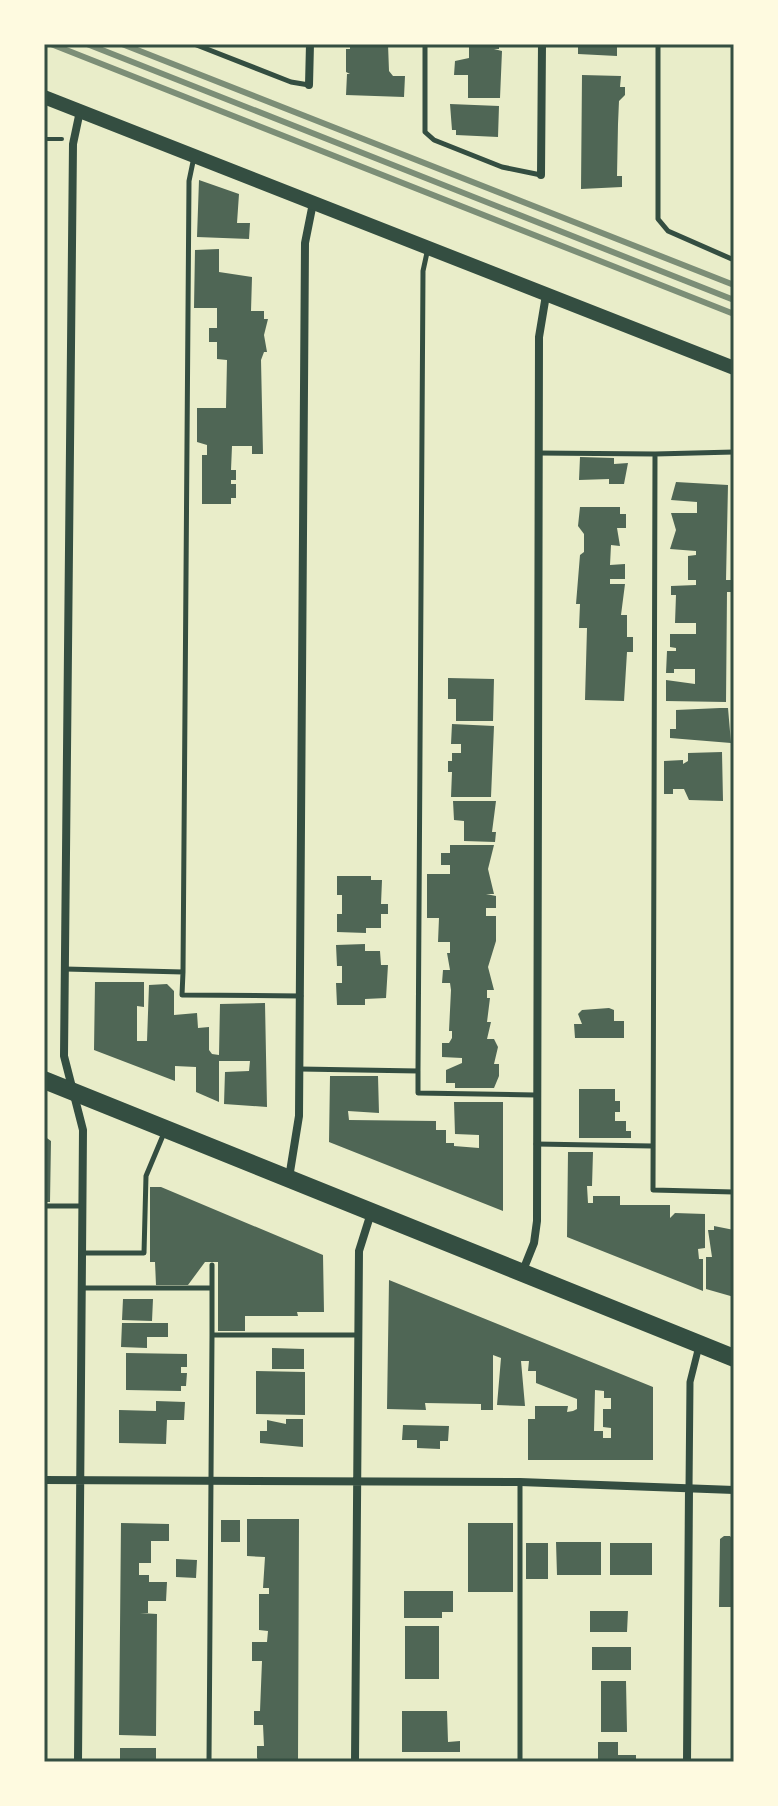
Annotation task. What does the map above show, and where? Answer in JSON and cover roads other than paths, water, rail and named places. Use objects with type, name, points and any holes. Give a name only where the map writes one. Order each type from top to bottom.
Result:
[{"type":"main road","points":[[44,1080],[734,1358]]},
{"type":"street","points":[[309,85],[310,44]]},
{"type":"street","points":[[541,175],[542,44]]},
{"type":"street","points":[[44,97],[734,368]]},
{"type":"street","points":[[78,1762],[83,1130],[64,1056],[73,144],[80,111]]},
{"type":"street","points":[[289,1179],[298,1132],[300,1069],[305,243],[313,203]]},
{"type":"street","points":[[522,1273],[536,1235],[539,337],[546,295]]},
{"type":"street","points":[[355,1762],[359,1251],[371,1212]]},
{"type":"street","points":[[687,1762],[690,1382],[699,1344]]},
{"type":"street","points":[[44,1480],[520,1482],[734,1490]]},
{"type":"lane","points":[[194,44],[291,82],[309,85]]},
{"type":"lane","points":[[425,44],[425,132],[434,140],[502,167],[541,175]]},
{"type":"lane","points":[[658,44],[658,219],[668,231],[734,260]]},
{"type":"lane","points":[[195,156],[189,181],[182,995],[301,996]]},
{"type":"lane","points":[[429,247],[423,271],[418,1093],[535,1095]]},
{"type":"lane","points":[[538,453],[734,452]]},
{"type":"lane","points":[[655,454],[653,1190],[734,1192]]},
{"type":"lane","points":[[65,969],[183,972]]},
{"type":"lane","points":[[300,1069],[418,1071]]},
{"type":"lane","points":[[81,1253],[144,1253],[146,1176],[165,1129]]},
{"type":"lane","points":[[535,1143],[652,1146]]},
{"type":"lane","points":[[44,1206],[81,1206]]},
{"type":"lane","points":[[209,1762],[212,1265]]},
{"type":"lane","points":[[81,1288],[212,1288]]},
{"type":"lane","points":[[212,1335],[358,1335]]},
{"type":"lane","points":[[520,1482],[520,1762]]},
{"type":"railway","points":[[51,44],[734,314]]},
{"type":"railway","points":[[87,44],[734,300]]},
{"type":"railway","points":[[122,44],[734,285]]}]
